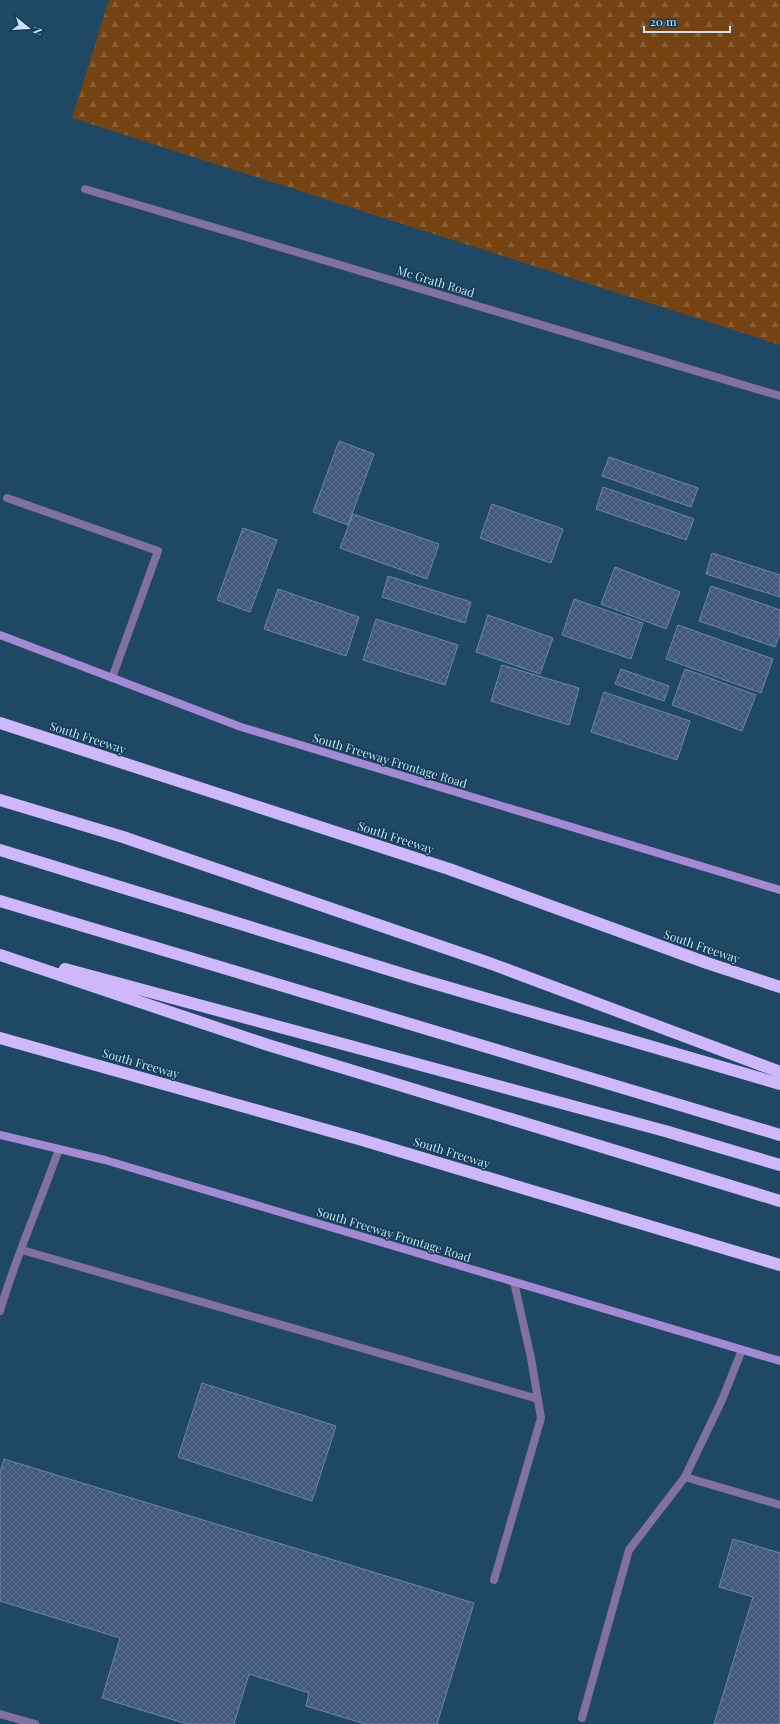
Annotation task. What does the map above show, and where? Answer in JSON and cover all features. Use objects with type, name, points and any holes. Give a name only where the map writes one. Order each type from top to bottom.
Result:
[{"type":"highway","name":"South Freeway","points":[[0,723],[449,869],[707,963],[780,987]]},
{"type":"highway","points":[[0,800],[123,837],[492,964],[780,1072]]},
{"type":"highway","points":[[0,850],[411,976],[780,1084]]},
{"type":"highway","points":[[0,901],[780,1134]]},
{"type":"highway","points":[[0,951],[665,1131],[780,1164]]},
{"type":"highway","points":[[0,955],[268,1045],[780,1201]]},
{"type":"highway","name":"South Freeway","points":[[0,1038],[369,1142],[780,1265]]},
{"type":"main road","name":"South Freeway Frontage Road","points":[[0,635],[241,728],[780,890]]},
{"type":"main road","name":"South Freeway Frontage Road","points":[[0,1135],[105,1160],[780,1361]]},
{"type":"street","name":"Mc Grath Road","points":[[85,189],[780,396]]},
{"type":"street","points":[[7,498],[158,551],[112,678]]},
{"type":"street","points":[[0,1311],[7,1287],[59,1149]]},
{"type":"street","points":[[22,1250],[538,1399]]},
{"type":"street","points":[[494,1580],[541,1418],[531,1358],[514,1282]]},
{"type":"street","points":[[582,1718],[628,1550],[685,1477],[722,1400],[742,1350]]},
{"type":"street","points":[[685,1477],[780,1505]]},
{"type":"street","points":[[0,1714],[35,1724]]},
{"type":"green space","points":[[109,0],[780,0],[780,345],[72,118]]},
{"type":"building","points":[[339,441],[374,454],[348,525],[313,512]]},
{"type":"building","points":[[609,457],[698,488],[691,507],[602,476]]},
{"type":"building","points":[[603,487],[694,519],[686,540],[596,509]]},
{"type":"building","points":[[492,504],[563,529],[551,563],[480,538]]},
{"type":"building","points":[[353,514],[439,544],[427,579],[340,548]]},
{"type":"building","points":[[243,528],[277,540],[250,612],[217,600]]},
{"type":"building","points":[[712,553],[780,575],[780,597],[706,574]]},
{"type":"building","points":[[615,567],[680,592],[666,629],[601,604]]},
{"type":"building","points":[[388,576],[471,602],[465,623],[382,597]]},
{"type":"building","points":[[711,586],[780,610],[780,633],[775,647],[699,621]]},
{"type":"building","points":[[278,589],[359,617],[346,656],[264,629]]},
{"type":"building","points":[[574,599],[643,623],[631,659],[562,635]]},
{"type":"building","points":[[488,615],[553,638],[540,674],[476,652]]},
{"type":"building","points":[[376,619],[458,645],[445,685],[363,660]]},
{"type":"building","points":[[678,625],[773,659],[761,693],[666,659]]},
{"type":"building","points":[[502,665],[579,688],[569,725],[491,701]]},
{"type":"building","points":[[621,669],[669,686],[664,701],[615,684]]},
{"type":"building","points":[[685,669],[756,695],[742,731],[672,705]]},
{"type":"building","points":[[604,692],[690,721],[677,760],[591,732]]},
{"type":"building","points":[[202,1383],[336,1426],[312,1501],[178,1457]]},
{"type":"building","points":[[4,1459],[474,1603],[437,1724],[365,1724],[306,1706],[309,1693],[249,1674],[234,1724],[187,1724],[102,1698],[120,1638],[0,1601],[0,1473]]},
{"type":"building","points":[[733,1539],[780,1553],[780,1724],[714,1724],[753,1597],[719,1587]]}]
